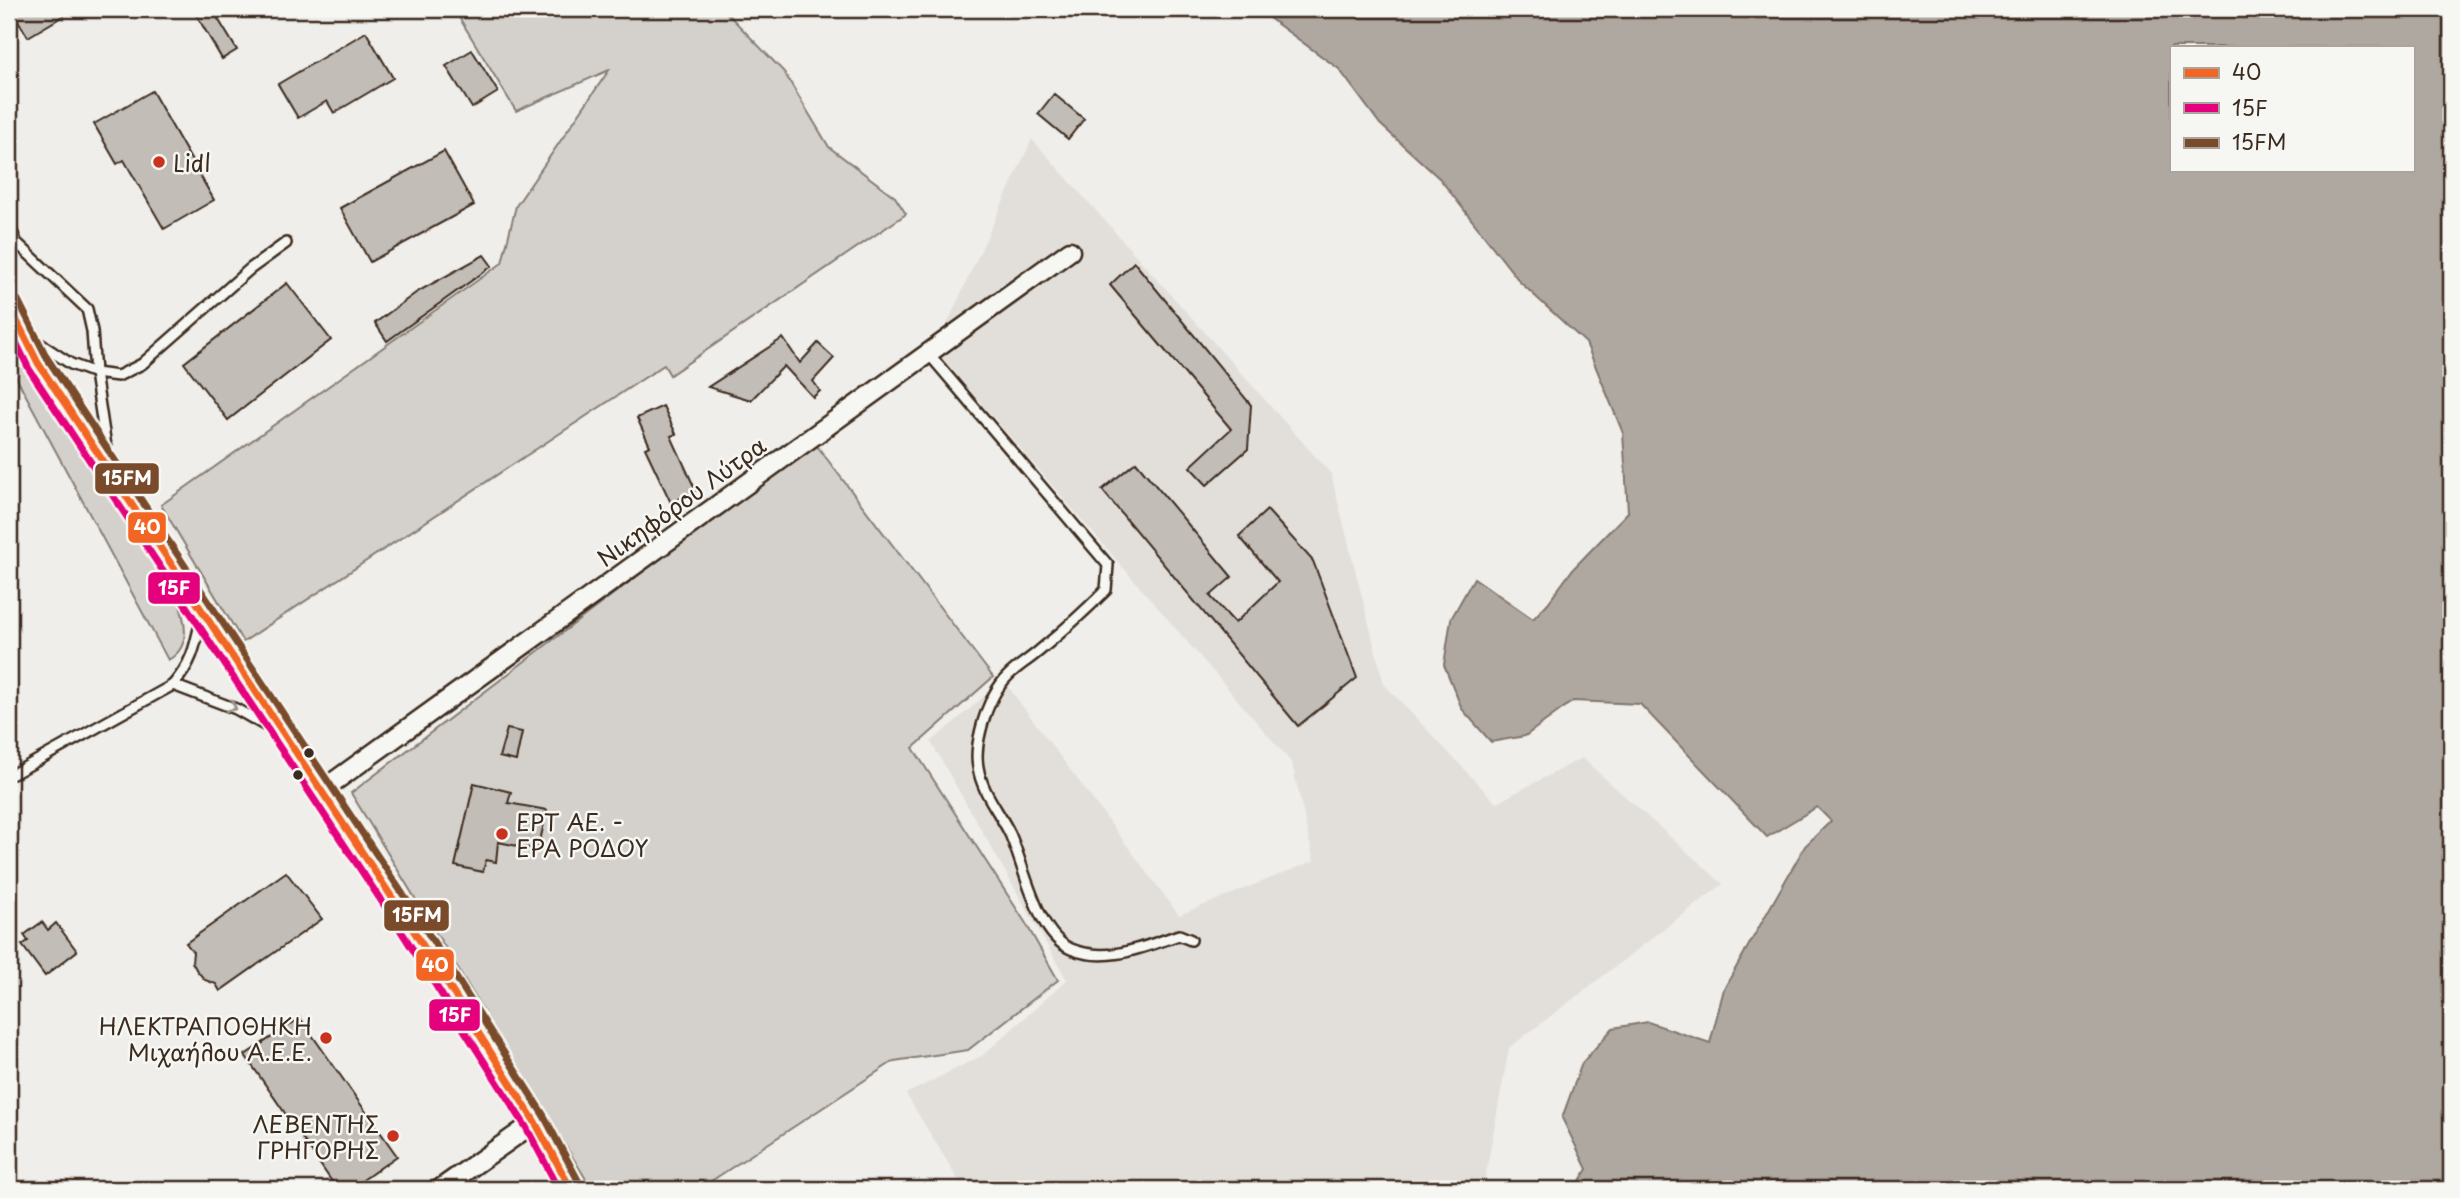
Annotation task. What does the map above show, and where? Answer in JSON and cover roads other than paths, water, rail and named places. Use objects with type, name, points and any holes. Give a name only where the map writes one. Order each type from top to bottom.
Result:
[{"type":"main road","points":[[14,316],[38,363],[113,479],[403,914],[535,1122],[570,1189]]},
{"type":"street","name":"Νικηφόρου Λύτρα","points":[[321,791],[1070,251]]},
{"type":"street","points":[[440,1189],[535,1122]]},
{"type":"lane","points":[[9,224],[16,242],[87,309],[92,331],[101,426],[113,479]]},
{"type":"lane","points":[[14,316],[43,347],[71,364],[94,373],[118,376],[142,364],[250,270],[286,243]]},
{"type":"lane","points":[[928,353],[1108,565],[1106,590],[1037,653],[1012,669],[994,695],[980,731],[977,766],[991,805],[1009,833],[1048,929],[1068,948],[1087,954],[1120,954],[1179,935],[1191,940]]},
{"type":"lane","points":[[9,772],[13,774],[173,685],[193,656],[202,612]]},
{"type":"lane","points":[[173,685],[236,709],[287,739]]},
{"type":"place","name":"Lidl","points":[[159,162]]},
{"type":"place","name":"ΕΡΤ ΑΕ. - ΕΡΑ ΡΟΔΟΥ","points":[[502,834]]},
{"type":"place","name":"ΗΛΕΚΤΡΑΠΟΘΗΚΗ Μιχαήλου Α.Ε.Ε.","points":[[326,1038]]},
{"type":"place","name":"ΛΕΒΕΝΤΗΣ ΓΡΗΓΟΡΗΣ","points":[[393,1136]]}]
